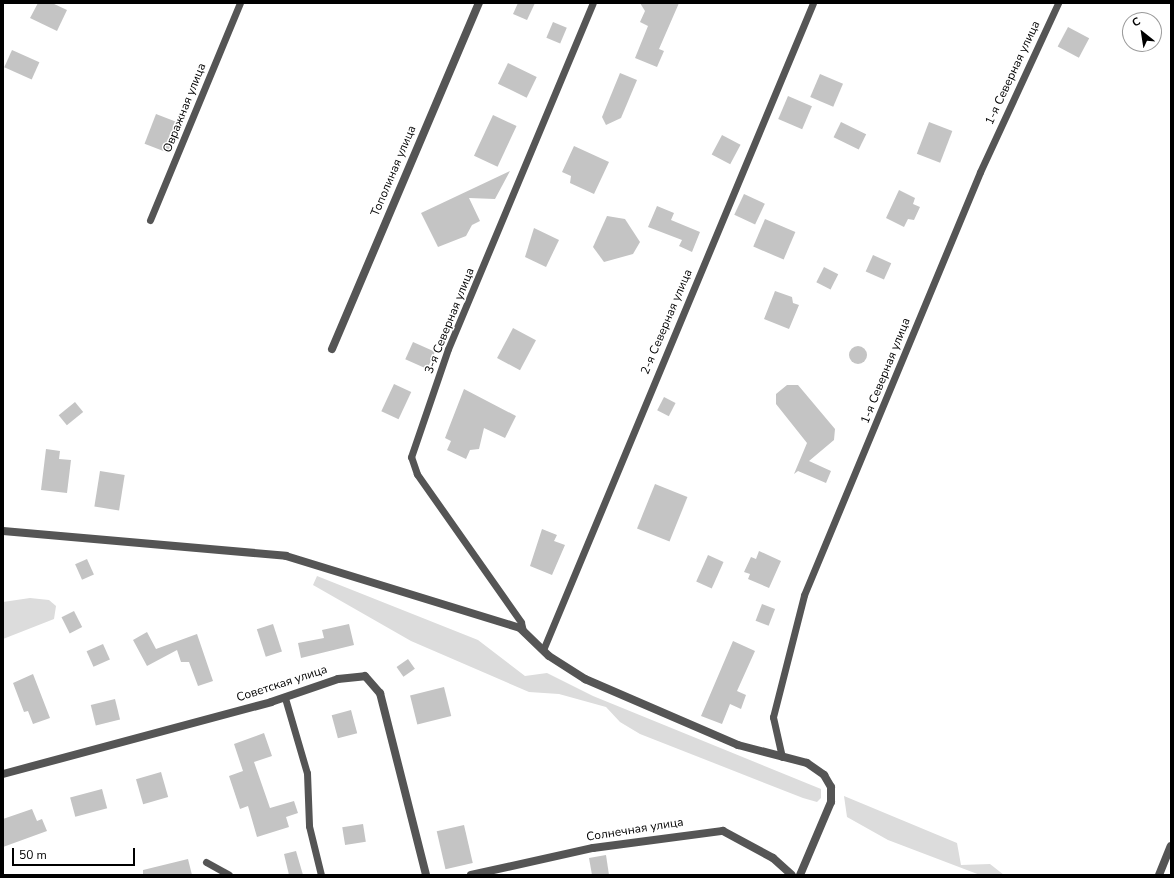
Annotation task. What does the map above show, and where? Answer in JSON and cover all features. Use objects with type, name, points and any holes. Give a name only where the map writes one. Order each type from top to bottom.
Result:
[{"type":"street","name":"Тополиная улица","points":[[332,349],[479,3]]},
{"type":"street","points":[[3,532],[286,556],[523,631],[543,650],[585,679],[670,717],[738,745],[807,763],[824,775],[831,787],[824,821],[800,875]]},
{"type":"street","name":"Советская улица","points":[[3,774],[285,698],[354,674],[365,676],[374,682],[388,722],[426,875]]},
{"type":"street","name":"Солнечная улица","points":[[471,875],[593,848],[723,831],[773,858],[792,875]]},
{"type":"street","points":[[1159,875],[1171,846]]},
{"type":"lane","name":"Овражная улица","points":[[150,220],[240,3]]},
{"type":"lane","name":"3-я Северная улица","points":[[523,631],[521,622],[417,474],[411,457],[448,349],[594,3]]},
{"type":"lane","name":"2-я Северная улица","points":[[543,650],[813,3]]},
{"type":"lane","name":"1-я Северная улица","points":[[782,757],[773,717],[804,595],[980,172],[1058,3]]},
{"type":"lane","points":[[285,698],[307,774],[309,826],[321,875]]},
{"type":"lane","points":[[206,862],[229,875]]},
{"type":"shaded area","points":[[317,576],[478,640],[525,676],[547,673],[593,696],[821,789],[821,798],[817,802],[803,798],[640,734],[620,722],[606,707],[559,694],[529,692],[411,641],[313,585]]},
{"type":"shaded area","points":[[30,598],[49,600],[56,606],[54,619],[3,639],[3,602]]},
{"type":"shaded area","points":[[844,796],[957,843],[961,865],[990,864],[1004,875],[980,875],[888,840],[847,817]]},
{"type":"building","points":[[38,3],[52,3],[67,10],[57,31],[30,18]]},
{"type":"building","points":[[518,3],[535,3],[527,20],[513,14]]},
{"type":"building","points":[[640,3],[679,3],[659,49],[664,51],[657,67],[635,58],[648,26],[640,22],[645,11]]},
{"type":"building","points":[[553,22],[567,28],[560,44],[546,38]]},
{"type":"building","points":[[1068,27],[1089,38],[1079,58],[1058,46]]},
{"type":"building","points":[[12,50],[39,62],[32,80],[4,67]]},
{"type":"building","points":[[508,63],[537,77],[527,98],[498,84]]},
{"type":"building","points":[[620,73],[637,80],[621,118],[606,125],[602,117]]},
{"type":"building","points":[[820,74],[843,84],[833,107],[810,97]]},
{"type":"building","points":[[788,96],[812,106],[802,129],[778,119]]},
{"type":"building","points":[[156,114],[179,123],[168,153],[145,144]]},
{"type":"building","points":[[493,115],[517,126],[498,167],[474,156]]},
{"type":"building","points":[[841,122],[866,134],[859,150],[834,137]]},
{"type":"building","points":[[929,122],[952,131],[940,163],[917,154]]},
{"type":"building","points":[[722,135],[741,145],[730,164],[712,154]]},
{"type":"building","points":[[574,146],[609,162],[594,194],[570,183],[571,176],[562,172]]},
{"type":"building","points":[[510,171],[495,199],[469,198],[480,221],[472,225],[466,236],[438,247],[421,213]]},
{"type":"building","points":[[899,190],[915,198],[913,204],[920,207],[914,220],[908,219],[904,227],[886,218]]},
{"type":"building","points":[[744,194],[765,204],[755,225],[734,215]]},
{"type":"building","points":[[657,206],[674,213],[671,220],[700,232],[692,252],[679,246],[682,240],[648,227]]},
{"type":"building","points":[[607,216],[625,219],[640,242],[633,254],[604,262],[593,247]]},
{"type":"building","points":[[765,219],[795,232],[784,260],[753,247]]},
{"type":"building","points":[[534,228],[559,240],[546,267],[525,257]]},
{"type":"building","points":[[873,255],[891,263],[884,280],[866,271]]},
{"type":"building","points":[[824,267],[838,274],[831,289],[816,282]]},
{"type":"building","points":[[775,291],[792,297],[793,303],[799,305],[789,329],[764,319]]},
{"type":"building","points":[[513,328],[536,340],[520,370],[497,358]]},
{"type":"building","points":[[413,342],[435,352],[427,369],[405,359]]},
{"type":"building","points":[[858,346],[864,349],[867,355],[864,361],[858,364],[852,361],[849,355],[852,349]]},
{"type":"building","points":[[394,384],[411,392],[399,419],[381,411]]},
{"type":"building","points":[[787,385],[798,385],[835,429],[834,440],[809,461],[831,471],[826,483],[798,471],[794,474],[807,443],[776,404],[776,394]]},
{"type":"building","points":[[464,389],[516,416],[505,438],[484,428],[479,449],[470,450],[466,459],[447,450],[451,441],[445,438]]},
{"type":"building","points":[[664,397],[676,403],[669,416],[657,410]]},
{"type":"building","points":[[75,402],[83,412],[67,425],[59,415]]},
{"type":"building","points":[[46,449],[60,451],[59,459],[71,460],[67,493],[41,490]]},
{"type":"building","points":[[100,471],[125,475],[119,510],[94,507]]},
{"type":"building","points":[[655,484],[687,497],[669,542],[637,529]]},
{"type":"building","points":[[542,529],[557,535],[554,541],[565,545],[552,575],[530,566]]},
{"type":"building","points":[[759,551],[781,561],[769,588],[748,579],[750,574],[744,572],[751,557],[756,559]]},
{"type":"building","points":[[708,555],[724,562],[712,588],[696,581]]},
{"type":"building","points":[[87,559],[94,575],[82,580],[75,564]]},
{"type":"building","points":[[762,604],[775,609],[769,626],[756,621]]},
{"type":"building","points":[[74,611],[82,627],[70,633],[62,617]]},
{"type":"building","points":[[273,624],[282,652],[266,657],[257,629]]},
{"type":"building","points":[[349,624],[354,645],[301,658],[298,643],[324,638],[322,630]]},
{"type":"building","points":[[147,632],[156,649],[197,634],[213,681],[198,686],[189,662],[181,662],[177,650],[147,666],[133,640]]},
{"type":"building","points":[[733,641],[755,651],[737,691],[746,695],[741,709],[730,704],[722,724],[701,716]]},
{"type":"building","points":[[103,644],[110,660],[93,667],[87,651]]},
{"type":"building","points":[[408,659],[415,669],[403,677],[397,667]]},
{"type":"building","points":[[33,674],[50,718],[33,724],[28,711],[24,712],[13,683]]},
{"type":"building","points":[[444,687],[451,716],[417,725],[410,695]]},
{"type":"building","points":[[115,699],[120,719],[96,725],[91,705]]},
{"type":"building","points":[[351,710],[357,733],[338,738],[332,715]]},
{"type":"building","points":[[264,733],[272,756],[254,762],[270,808],[294,801],[298,813],[286,817],[289,827],[257,837],[248,806],[240,809],[229,776],[243,771],[234,744]]},
{"type":"building","points":[[161,772],[168,797],[143,804],[136,779]]},
{"type":"building","points":[[102,789],[107,808],[75,817],[70,798]]},
{"type":"building","points":[[32,809],[37,821],[42,819],[47,831],[3,847],[3,819]]},
{"type":"building","points":[[363,824],[366,842],[345,845],[342,827]]},
{"type":"building","points":[[464,825],[473,863],[445,869],[437,831]]},
{"type":"building","points":[[296,851],[303,875],[289,875],[284,854]]},
{"type":"building","points":[[606,855],[609,875],[592,875],[589,858]]},
{"type":"building","points":[[188,859],[192,875],[143,875],[143,870]]}]
